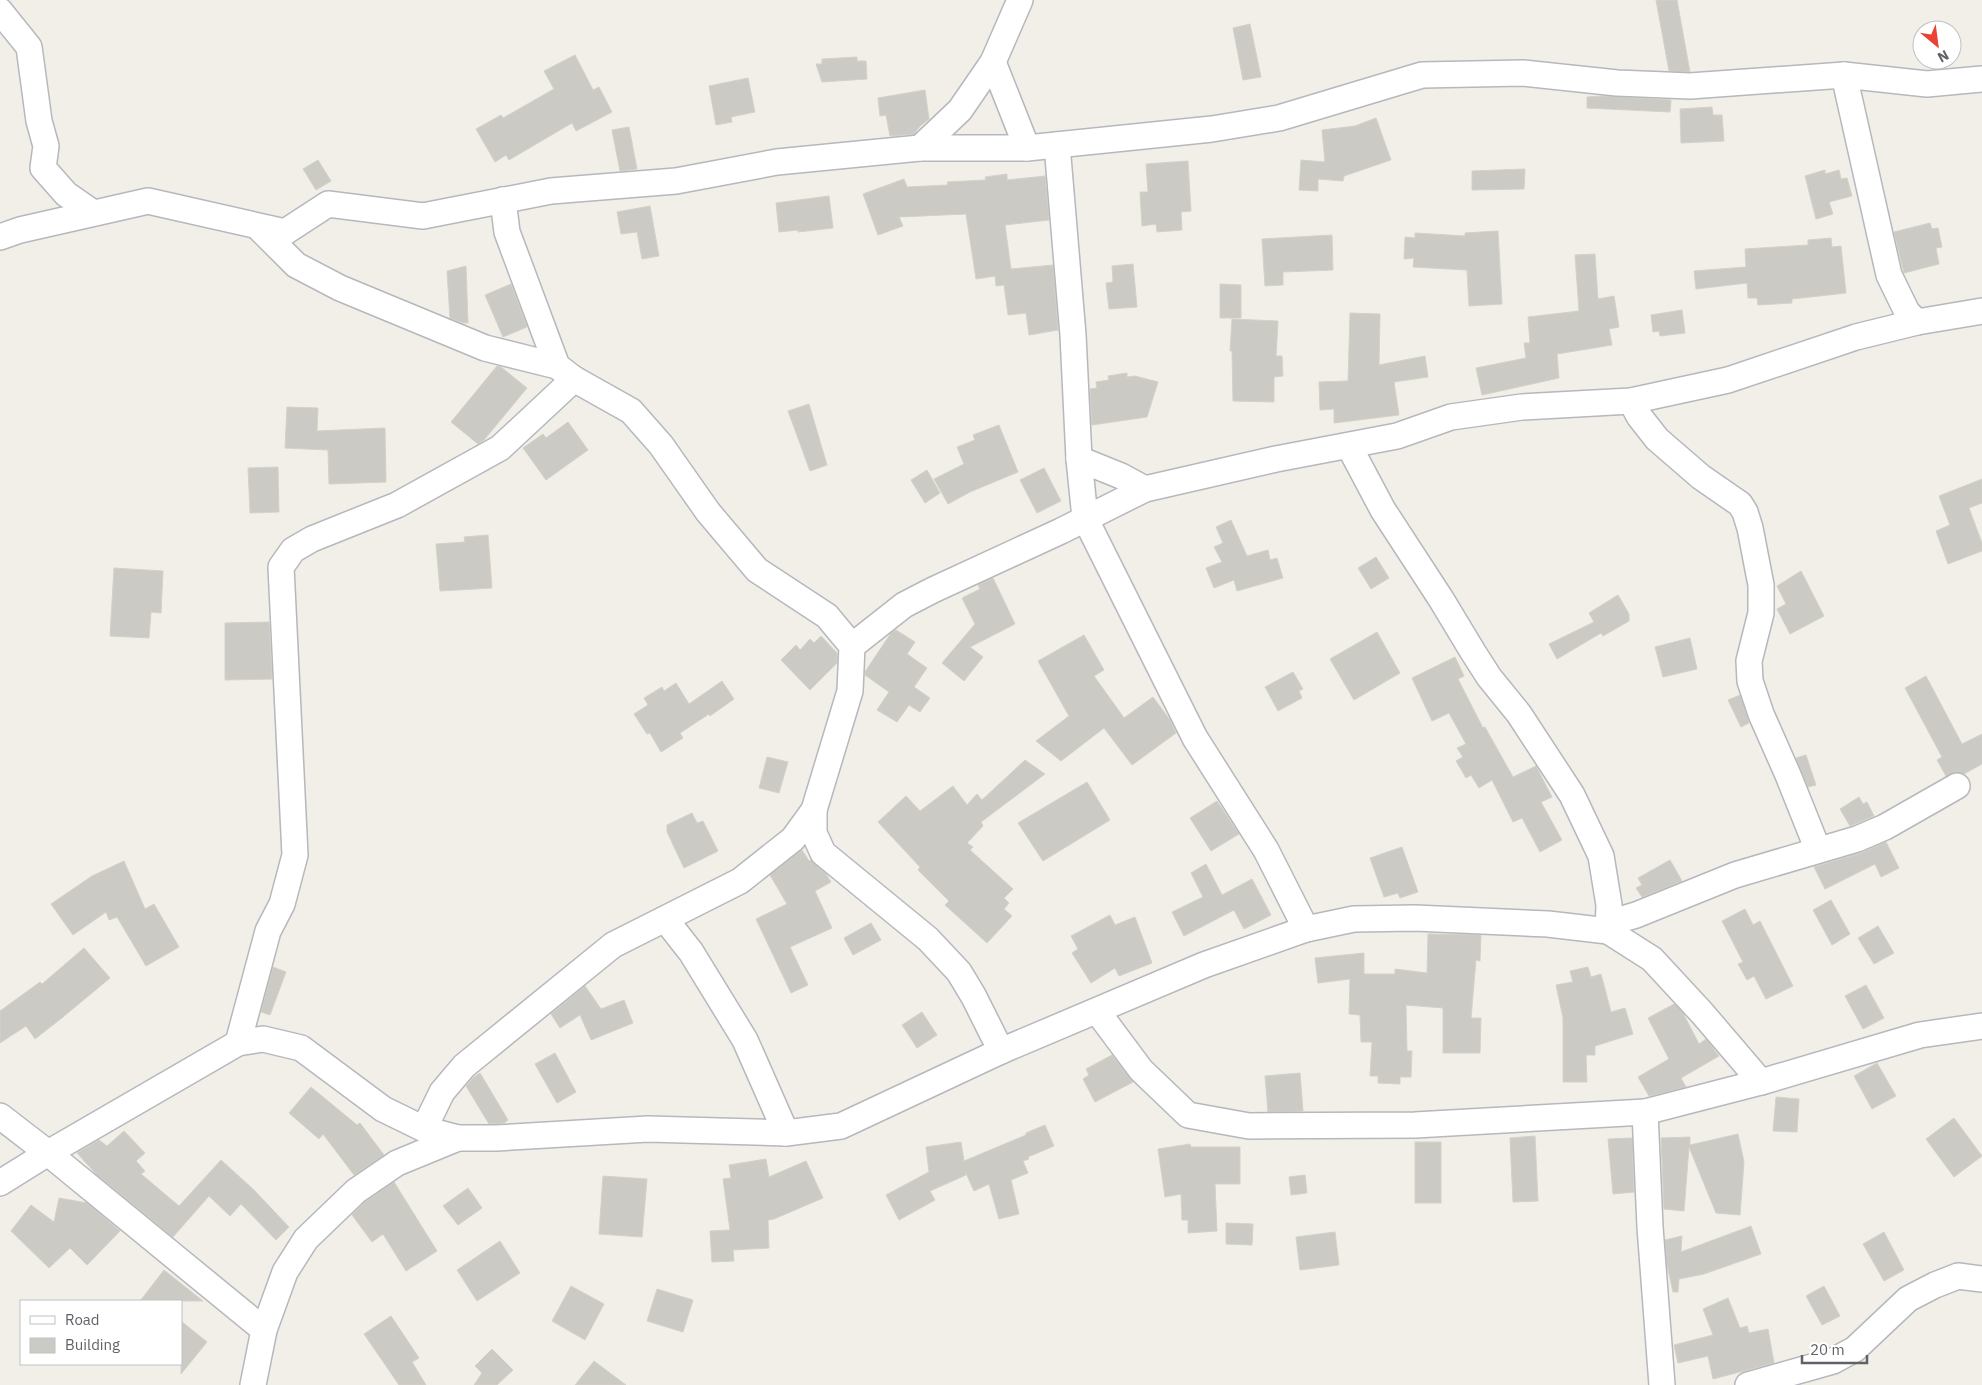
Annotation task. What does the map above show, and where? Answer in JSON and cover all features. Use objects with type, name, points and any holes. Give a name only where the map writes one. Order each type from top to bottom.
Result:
[{"type":"street","points":[[920,148],[960,110],[992,62],[1020,0]]},
{"type":"street","points":[[0,11],[29,47],[39,122],[46,146],[43,168],[66,194],[92,212]]},
{"type":"street","points":[[992,62],[1027,148]]},
{"type":"street","points":[[0,237],[20,230],[92,212],[148,201],[285,232],[328,204],[423,216],[551,191],[676,181],[777,162],[920,148],[1027,148],[1212,129],[1280,118],[1422,75],[1523,73],[1617,83],[1690,86],[1844,75],[1926,84],[1982,79]]},
{"type":"street","points":[[1844,75],[1889,275],[1907,312],[1917,322]]},
{"type":"street","points":[[1058,145],[1073,335],[1079,458],[1085,518],[1195,738],[1266,850],[1306,929]]},
{"type":"street","points":[[503,200],[507,232],[565,372]]},
{"type":"street","points":[[258,227],[296,265],[340,288],[485,348],[565,372],[631,411],[660,445],[708,512],[758,570],[826,616],[852,646],[850,691],[814,810],[814,833],[823,853],[928,939],[959,972],[974,997],[1001,1052]]},
{"type":"street","points":[[852,646],[904,605],[1145,489],[1276,459],[1397,436],[1451,417],[1522,407],[1631,401],[1728,380],[1856,336],[1917,322],[1982,311]]},
{"type":"street","points":[[238,1043],[268,931],[282,904],[295,855],[281,567],[293,550],[312,539],[397,505],[500,448],[565,372]]},
{"type":"street","points":[[1631,401],[1639,416],[1657,439],[1701,477],[1740,504],[1745,512],[1761,585],[1761,613],[1749,661],[1750,681],[1761,714],[1818,850]]},
{"type":"street","points":[[1349,446],[1383,510],[1473,652],[1489,677],[1519,714],[1572,795],[1601,856],[1608,905],[1608,927]]},
{"type":"street","points":[[1079,458],[1121,476],[1145,489]]},
{"type":"street","points":[[0,1183],[48,1153],[238,1043],[263,1039],[301,1048],[383,1110],[424,1129],[458,1138],[496,1138],[648,1129],[786,1133],[841,1126],[1001,1052],[1204,964],[1306,929],[1354,919],[1415,918],[1608,927],[1735,875],[1857,839],[1885,827],[1957,786]]},
{"type":"street","points":[[424,1129],[442,1092],[464,1066],[613,945],[740,881],[792,839],[814,810]]},
{"type":"street","points":[[665,919],[691,952],[745,1040],[786,1133]]},
{"type":"street","points":[[1608,927],[1652,960],[1761,1082]]},
{"type":"street","points":[[1097,1011],[1141,1070],[1188,1115],[1249,1126],[1415,1125],[1645,1112],[1761,1082],[1920,1035],[1982,1026]]},
{"type":"street","points":[[1645,1112],[1650,1227],[1662,1385]]},
{"type":"street","points":[[0,1116],[264,1330]]},
{"type":"street","points":[[253,1385],[264,1330],[285,1272],[306,1239],[356,1192],[397,1163],[458,1138]]},
{"type":"street","points":[[1748,1385],[1833,1360],[1854,1349],[1908,1299],[1935,1285],[1958,1276],[1982,1279]]},
{"type":"building","points":[[1656,0],[1677,0],[1690,72],[1669,71]]},
{"type":"building","points":[[1250,24],[1261,77],[1243,80],[1233,28]]},
{"type":"building","points":[[575,55],[593,90],[599,87],[612,112],[576,131],[572,123],[509,160],[506,155],[495,162],[476,129],[501,115],[503,118],[554,89],[544,71]]},
{"type":"building","points":[[857,57],[857,61],[866,61],[867,79],[822,82],[816,64],[822,64],[822,59]]},
{"type":"building","points":[[748,78],[755,112],[731,117],[732,122],[716,125],[709,86]]},
{"type":"building","points":[[925,90],[929,119],[914,134],[890,136],[886,115],[880,116],[878,98]]},
{"type":"building","points":[[1602,96],[1671,100],[1670,112],[1587,108],[1587,97]]},
{"type":"building","points":[[1712,107],[1713,115],[1722,115],[1724,141],[1681,143],[1680,109]]},
{"type":"building","points":[[1376,118],[1391,160],[1344,176],[1343,181],[1318,179],[1318,191],[1299,190],[1301,160],[1325,162],[1322,130],[1355,126]]},
{"type":"building","points":[[629,127],[637,169],[620,171],[612,130]]},
{"type":"building","points":[[318,160],[331,181],[316,190],[303,169]]},
{"type":"building","points":[[1188,161],[1191,211],[1181,212],[1182,230],[1157,232],[1156,224],[1142,226],[1140,192],[1148,192],[1146,164]]},
{"type":"building","points":[[1525,169],[1524,189],[1472,190],[1472,171]]},
{"type":"building","points":[[1825,170],[1825,174],[1839,170],[1841,179],[1847,178],[1852,196],[1829,202],[1833,214],[1816,219],[1805,176]]},
{"type":"building","points":[[1007,174],[1007,180],[1045,176],[1049,220],[1005,225],[1011,269],[1053,265],[1058,330],[1029,335],[1026,313],[1008,315],[1004,285],[996,286],[995,276],[976,279],[966,214],[899,217],[903,226],[878,235],[863,194],[904,179],[907,187],[948,185],[947,182],[986,180],[985,177]]},
{"type":"building","points":[[829,196],[833,228],[779,232],[776,203]]},
{"type":"building","points":[[650,206],[659,256],[642,259],[637,232],[621,234],[617,212]]},
{"type":"building","points":[[1930,223],[1932,229],[1938,228],[1942,247],[1936,248],[1939,264],[1904,273],[1894,232]]},
{"type":"building","points":[[1498,231],[1502,304],[1469,306],[1467,270],[1413,267],[1414,258],[1404,259],[1405,237],[1415,238],[1415,233],[1465,236],[1465,233]]},
{"type":"building","points":[[1332,235],[1333,270],[1283,272],[1283,285],[1265,286],[1262,239]]},
{"type":"building","points":[[1831,238],[1832,247],[1841,246],[1846,293],[1792,299],[1792,303],[1758,305],[1757,298],[1748,298],[1747,283],[1696,289],[1694,271],[1746,267],[1745,249],[1808,245],[1808,240]]},
{"type":"building","points":[[1595,254],[1598,299],[1614,296],[1619,327],[1609,329],[1612,345],[1557,354],[1559,378],[1482,395],[1476,368],[1526,358],[1524,343],[1530,343],[1528,317],[1579,311],[1575,255]]},
{"type":"building","points":[[1133,264],[1137,307],[1109,309],[1106,283],[1113,282],[1112,266]]},
{"type":"building","points":[[466,266],[468,323],[463,323],[450,318],[447,271]]},
{"type":"building","points":[[511,284],[527,327],[503,337],[485,295]]},
{"type":"building","points":[[1220,284],[1241,285],[1241,318],[1220,318]]},
{"type":"building","points":[[1682,310],[1685,333],[1660,336],[1659,331],[1653,332],[1651,315]]},
{"type":"building","points":[[1350,313],[1380,314],[1379,365],[1425,356],[1428,377],[1394,382],[1399,415],[1334,423],[1334,409],[1320,410],[1319,382],[1348,381]]},
{"type":"building","points":[[1232,319],[1278,321],[1276,356],[1282,356],[1283,376],[1274,377],[1274,402],[1233,401],[1232,351],[1230,351]]},
{"type":"building","points":[[497,366],[501,367],[527,388],[484,440],[478,444],[451,422]]},
{"type":"building","points":[[1127,373],[1127,377],[1135,376],[1158,382],[1147,417],[1092,425],[1090,389],[1097,388],[1096,382],[1109,380],[1108,376]]},
{"type":"building","points":[[809,404],[827,465],[810,471],[788,411]]},
{"type":"building","points":[[287,407],[318,408],[317,431],[385,428],[386,482],[329,484],[328,450],[285,448]]},
{"type":"building","points":[[568,422],[588,450],[546,480],[523,448],[543,434],[546,438]]},
{"type":"building","points":[[999,425],[1018,472],[970,492],[948,504],[934,479],[964,464],[957,447],[975,440],[973,435]]},
{"type":"building","points":[[278,467],[279,512],[250,513],[248,468]]},
{"type":"building","points":[[1044,468],[1061,501],[1037,513],[1020,480]]},
{"type":"building","points":[[927,470],[940,493],[925,503],[911,480]]},
{"type":"building","points":[[1982,479],[1982,503],[1969,508],[1982,543],[1982,551],[1948,564],[1936,531],[1950,525],[1939,496]]},
{"type":"building","points":[[1231,520],[1247,556],[1268,550],[1270,560],[1277,558],[1283,578],[1237,591],[1234,580],[1214,588],[1206,568],[1222,562],[1214,547],[1223,543],[1216,527]]},
{"type":"building","points":[[488,535],[492,588],[440,591],[436,544],[465,542],[464,537]]},
{"type":"building","points":[[1376,557],[1389,578],[1371,589],[1358,568]]},
{"type":"building","points":[[114,568],[163,571],[161,613],[151,612],[149,638],[110,636]]},
{"type":"building","points":[[1801,571],[1824,616],[1790,634],[1777,609],[1786,604],[1777,586]]},
{"type":"building","points":[[993,578],[1015,624],[970,647],[983,657],[964,681],[942,663],[975,624],[962,598],[980,589],[978,585]]},
{"type":"building","points":[[1618,595],[1629,614],[1629,621],[1603,636],[1601,633],[1557,659],[1549,644],[1594,622],[1589,613]]},
{"type":"building","points":[[269,622],[272,679],[225,680],[225,623]]},
{"type":"building","points":[[896,630],[915,642],[907,654],[927,668],[914,687],[930,698],[920,712],[909,705],[897,722],[877,710],[889,692],[865,675],[865,672],[891,633]]},
{"type":"building","points":[[1377,632],[1400,673],[1354,700],[1330,659]]},
{"type":"building","points":[[1084,635],[1104,670],[1094,676],[1124,718],[1153,697],[1170,720],[1176,733],[1132,765],[1104,728],[1061,761],[1036,741],[1069,716],[1038,661]]},
{"type":"building","points":[[821,636],[837,653],[837,663],[810,690],[781,660],[796,645],[800,650],[810,639],[814,643]]},
{"type":"building","points":[[1690,638],[1697,669],[1663,677],[1655,647]]},
{"type":"building","points":[[1455,657],[1464,676],[1458,679],[1483,728],[1485,727],[1513,777],[1536,766],[1552,797],[1541,802],[1562,840],[1540,852],[1522,818],[1513,822],[1492,780],[1479,788],[1471,775],[1466,778],[1456,761],[1463,757],[1457,748],[1466,744],[1449,713],[1432,721],[1412,678]]},
{"type":"building","points":[[1293,672],[1303,689],[1299,691],[1302,698],[1278,711],[1265,687]]},
{"type":"building","points":[[1926,676],[1962,744],[1982,734],[1982,764],[1964,774],[1957,772],[1946,776],[1937,760],[1942,757],[1905,688]]},
{"type":"building","points":[[722,681],[734,699],[710,716],[709,714],[680,733],[683,738],[661,752],[650,733],[647,734],[634,714],[648,705],[644,698],[662,687],[664,691],[676,683],[689,704]]},
{"type":"building","points":[[1740,695],[1749,723],[1741,727],[1728,700]]},
{"type":"building","points":[[1806,755],[1816,785],[1808,787],[1796,758]]},
{"type":"building","points":[[767,757],[788,762],[779,793],[759,788]]},
{"type":"building","points":[[1025,760],[1045,774],[981,822],[983,826],[967,843],[973,847],[970,850],[1013,889],[1004,898],[1009,903],[1004,909],[1012,916],[987,943],[945,905],[949,901],[918,870],[920,867],[878,822],[906,796],[920,811],[953,786],[967,805],[977,794],[982,800]]},
{"type":"building","points":[[1087,782],[1110,820],[1043,861],[1018,823]]},
{"type":"building","points":[[1859,797],[1863,804],[1867,802],[1874,816],[1850,826],[1840,809]]},
{"type":"building","points":[[1217,801],[1239,834],[1211,851],[1190,818]]},
{"type":"building","points":[[692,813],[697,823],[703,821],[718,851],[684,868],[667,832],[667,825]]},
{"type":"building","points":[[1886,842],[1899,868],[1881,877],[1875,864],[1825,889],[1814,867],[1861,853]]},
{"type":"building","points":[[1402,847],[1418,892],[1400,898],[1398,893],[1384,897],[1370,858]]},
{"type":"building","points":[[802,850],[809,861],[811,860],[826,874],[831,882],[815,891],[832,928],[790,947],[808,985],[791,993],[756,919],[787,904],[770,875]]},
{"type":"building","points":[[1670,860],[1682,881],[1642,897],[1636,888],[1642,885],[1638,878]]},
{"type":"building","points":[[124,861],[145,909],[154,904],[179,947],[146,966],[117,917],[109,920],[106,912],[73,935],[51,904],[92,876]]},
{"type":"building","points":[[1206,864],[1222,895],[1252,879],[1271,915],[1244,929],[1234,910],[1184,936],[1172,912],[1203,897],[1191,873]]},
{"type":"building","points":[[1831,900],[1850,934],[1832,945],[1813,910]]},
{"type":"building","points":[[1745,909],[1753,925],[1760,921],[1793,986],[1766,999],[1754,976],[1747,980],[1738,964],[1743,962],[1722,921]]},
{"type":"building","points":[[1110,915],[1115,925],[1135,917],[1152,963],[1119,976],[1115,968],[1091,983],[1072,953],[1078,949],[1071,936]]},
{"type":"building","points":[[871,923],[881,940],[853,955],[844,938]]},
{"type":"building","points":[[1878,926],[1894,953],[1874,964],[1858,938]]},
{"type":"building","points":[[1428,934],[1481,935],[1480,961],[1476,960],[1471,1018],[1481,1018],[1480,1053],[1443,1053],[1443,1008],[1406,1005],[1407,1051],[1412,1051],[1411,1077],[1400,1077],[1400,1084],[1378,1083],[1378,1076],[1370,1076],[1372,1042],[1361,1042],[1360,1015],[1349,1014],[1350,979],[1318,983],[1315,958],[1364,953],[1364,974],[1395,974],[1395,969],[1427,973]]},
{"type":"building","points":[[84,948],[110,978],[35,1039],[26,1026],[0,1043],[0,1011],[40,982],[42,984]]},
{"type":"building","points":[[273,967],[286,972],[270,1015],[261,1012]]},
{"type":"building","points":[[1588,967],[1591,977],[1601,974],[1611,1012],[1625,1008],[1633,1034],[1595,1046],[1595,1055],[1586,1055],[1587,1082],[1563,1082],[1563,1018],[1556,985],[1573,982],[1570,971]]},
{"type":"building","points":[[1866,985],[1884,1018],[1863,1029],[1845,996]]},
{"type":"building","points":[[585,986],[601,1009],[624,1000],[633,1023],[591,1040],[580,1015],[560,1028],[551,1014]]},
{"type":"building","points":[[1674,1004],[1683,1013],[1699,1044],[1706,1039],[1719,1056],[1681,1078],[1686,1087],[1649,1096],[1638,1077],[1669,1059],[1648,1018]]},
{"type":"building","points":[[922,1012],[937,1035],[917,1048],[902,1025]]},
{"type":"building","points":[[555,1053],[576,1092],[557,1103],[535,1064]]},
{"type":"building","points":[[1112,1055],[1133,1082],[1095,1102],[1083,1079],[1089,1075],[1086,1069]]},
{"type":"building","points":[[1877,1063],[1896,1096],[1872,1109],[1854,1076]]},
{"type":"building","points":[[480,1073],[508,1120],[504,1123],[489,1124],[466,1086]]},
{"type":"building","points":[[1300,1073],[1303,1111],[1268,1112],[1265,1076]]},
{"type":"building","points":[[311,1087],[357,1125],[360,1123],[384,1155],[354,1175],[323,1134],[319,1139],[289,1113]]},
{"type":"building","points":[[1776,1097],[1799,1099],[1797,1132],[1773,1131]]},
{"type":"building","points":[[1954,1118],[1982,1156],[1954,1177],[1926,1139]]},
{"type":"building","points":[[1045,1125],[1054,1146],[1028,1157],[1029,1159],[1023,1161],[1028,1173],[1011,1180],[1019,1214],[999,1219],[989,1184],[974,1191],[965,1171],[966,1175],[930,1191],[935,1200],[899,1220],[886,1195],[929,1172],[926,1147],[961,1142],[964,1161]]},
{"type":"building","points":[[124,1131],[145,1153],[136,1161],[145,1171],[141,1174],[179,1206],[221,1160],[254,1190],[289,1227],[276,1240],[241,1204],[230,1216],[209,1196],[173,1237],[97,1175],[77,1153],[99,1140],[107,1146]]},
{"type":"building","points":[[1738,1134],[1744,1162],[1740,1215],[1716,1213],[1689,1147],[1684,1211],[1664,1209],[1661,1138],[1690,1137],[1690,1145]]},
{"type":"building","points":[[1535,1136],[1538,1201],[1513,1202],[1510,1138]]},
{"type":"building","points":[[1632,1138],[1634,1192],[1613,1194],[1608,1139]]},
{"type":"building","points":[[1415,1142],[1441,1142],[1441,1203],[1415,1203]]},
{"type":"building","points":[[1190,1144],[1191,1147],[1240,1147],[1240,1184],[1215,1184],[1217,1231],[1188,1233],[1188,1220],[1182,1220],[1181,1194],[1165,1197],[1158,1149]]},
{"type":"building","points":[[766,1159],[769,1177],[806,1161],[823,1198],[768,1220],[769,1248],[733,1250],[734,1261],[712,1262],[710,1231],[730,1230],[723,1179],[731,1178],[729,1165]]},
{"type":"building","points":[[1305,1175],[1307,1193],[1291,1195],[1289,1177]]},
{"type":"building","points":[[603,1176],[647,1179],[642,1237],[599,1234]]},
{"type":"building","points":[[394,1182],[437,1251],[406,1271],[383,1234],[372,1242],[352,1215],[365,1202]]},
{"type":"building","points":[[468,1188],[482,1208],[458,1225],[443,1206]]},
{"type":"building","points":[[59,1198],[87,1203],[120,1231],[87,1265],[70,1248],[49,1268],[11,1231],[31,1205],[54,1222]]},
{"type":"building","points":[[1226,1223],[1253,1224],[1252,1245],[1226,1244]]},
{"type":"building","points":[[1751,1226],[1761,1254],[1704,1274],[1679,1279],[1678,1292],[1673,1292],[1667,1265],[1665,1240],[1682,1236],[1681,1252]]},
{"type":"building","points":[[1335,1232],[1339,1265],[1300,1270],[1296,1237]]},
{"type":"building","points":[[1884,1232],[1904,1270],[1884,1281],[1863,1244]]},
{"type":"building","points":[[500,1241],[520,1273],[477,1301],[457,1270]]},
{"type":"building","points":[[164,1270],[203,1301],[182,1300],[141,1300]]},
{"type":"building","points":[[571,1286],[604,1304],[585,1340],[552,1321]]},
{"type":"building","points":[[1824,1286],[1840,1316],[1822,1325],[1806,1296]]},
{"type":"building","points":[[657,1289],[693,1300],[683,1332],[647,1321]]},
{"type":"building","points":[[1728,1298],[1740,1328],[1747,1326],[1749,1333],[1768,1329],[1774,1363],[1713,1379],[1708,1356],[1678,1363],[1674,1345],[1713,1335],[1703,1309]]},
{"type":"building","points":[[391,1316],[419,1358],[412,1362],[426,1385],[399,1385],[364,1334]]},
{"type":"building","points":[[182,1322],[207,1342],[181,1374],[182,1365]]},
{"type":"building","points":[[492,1349],[513,1370],[497,1385],[474,1385],[482,1373],[475,1366]]},
{"type":"building","points":[[594,1361],[626,1385],[575,1385]]}]
